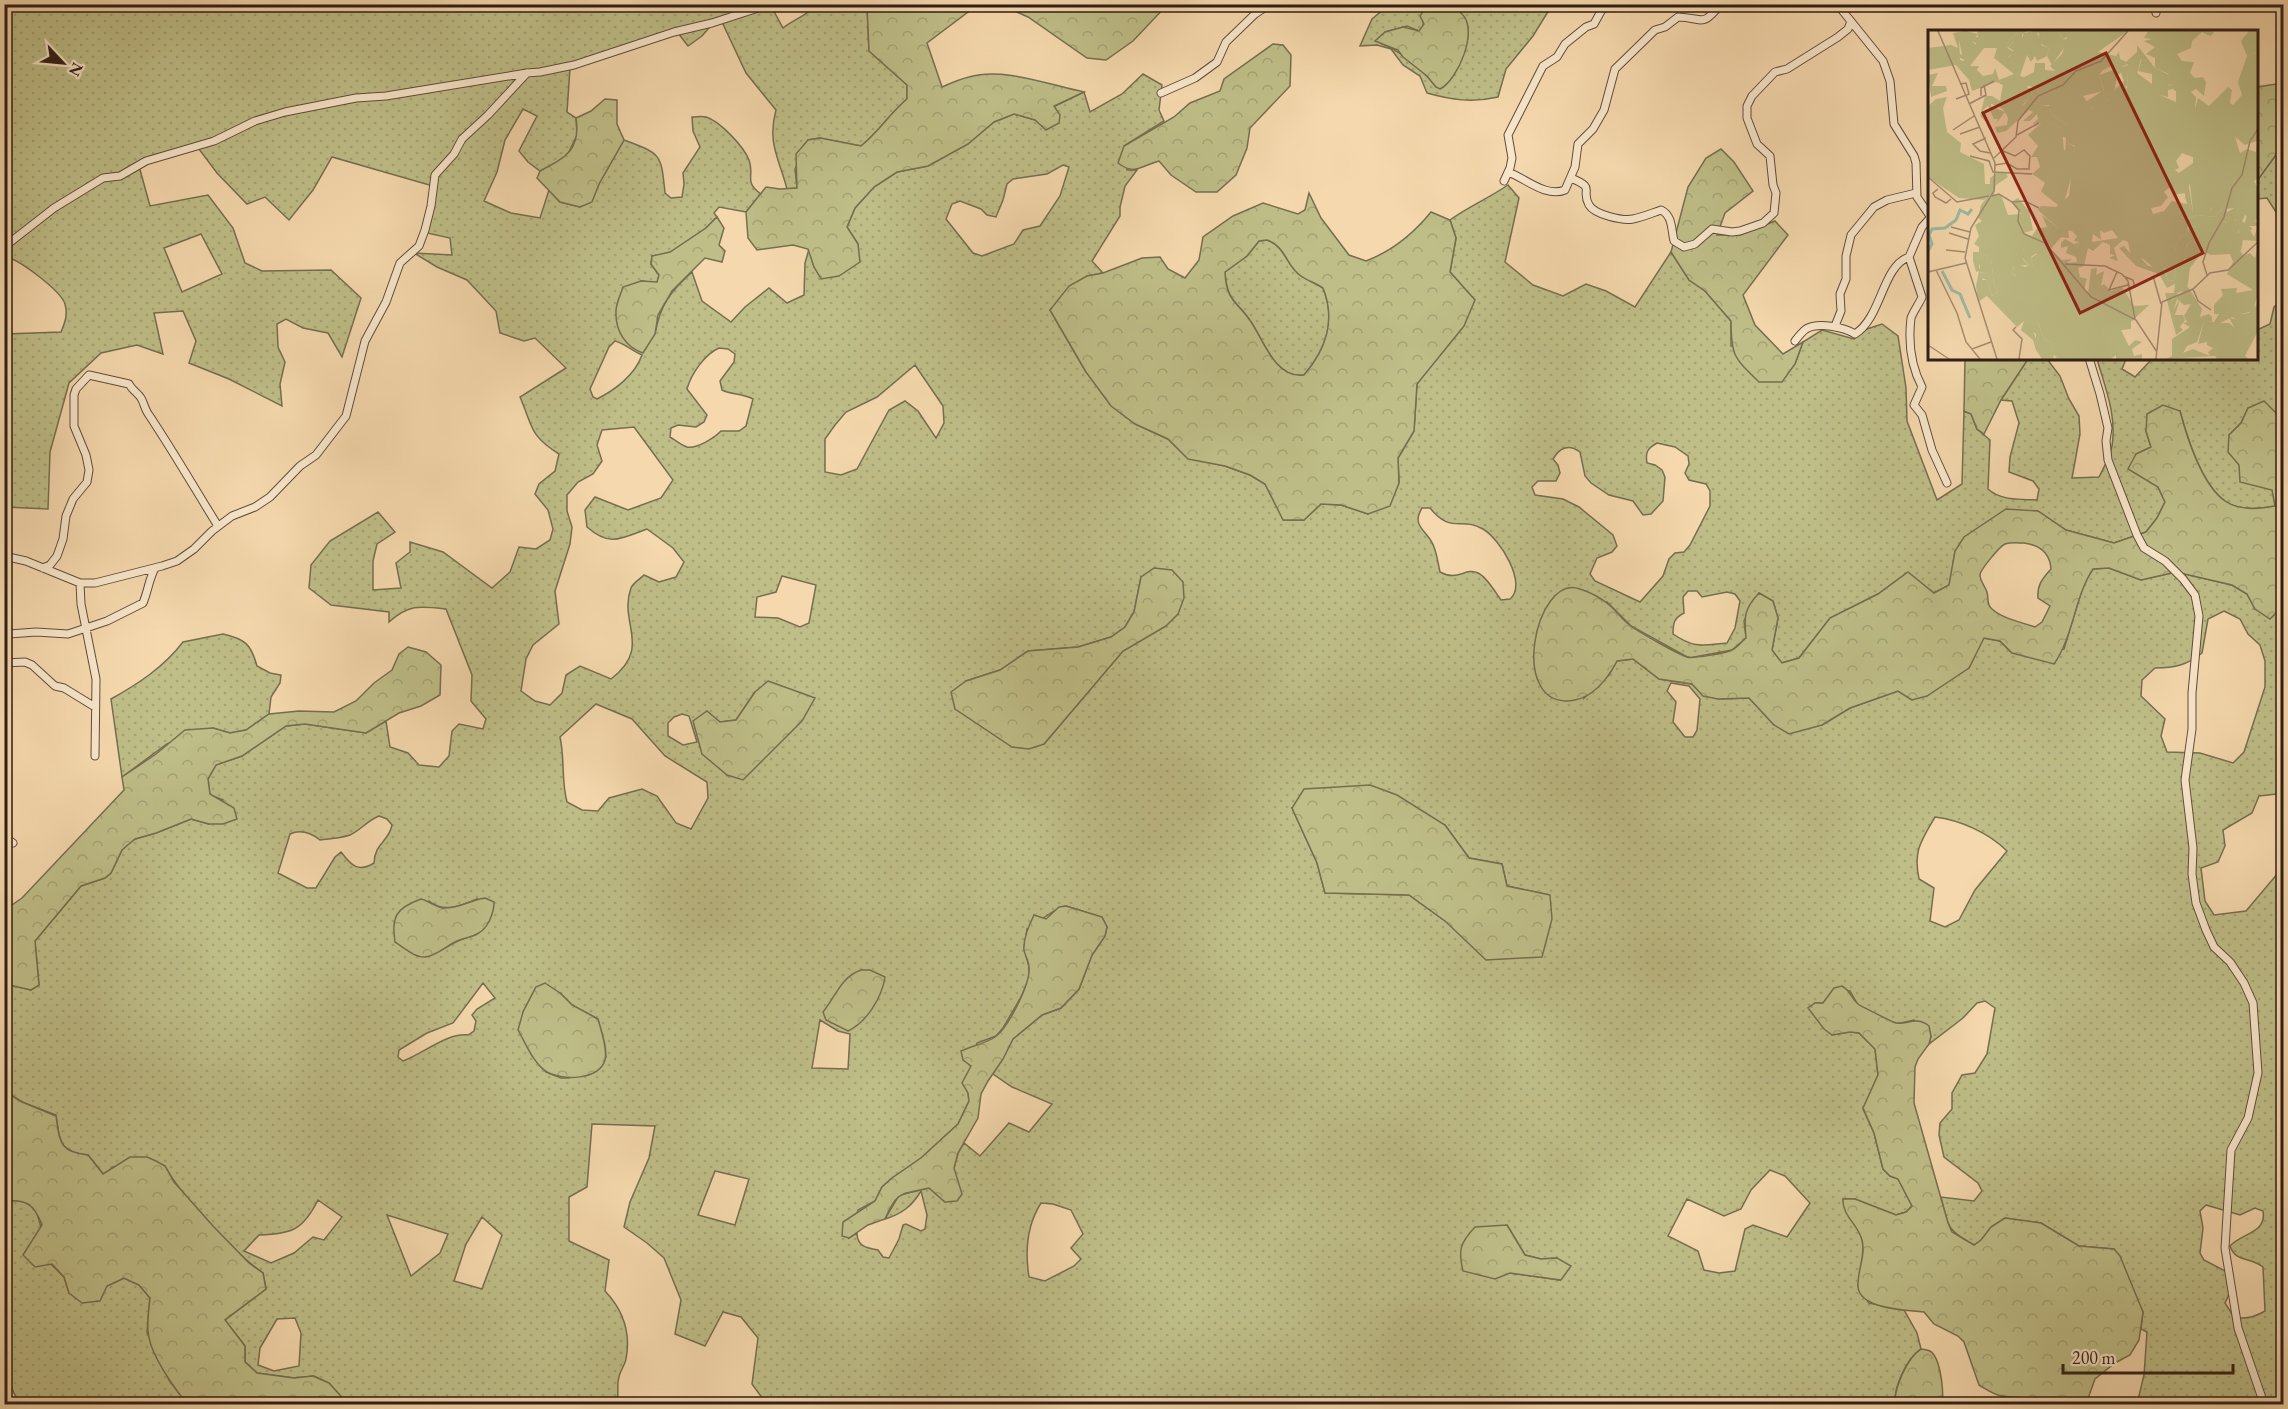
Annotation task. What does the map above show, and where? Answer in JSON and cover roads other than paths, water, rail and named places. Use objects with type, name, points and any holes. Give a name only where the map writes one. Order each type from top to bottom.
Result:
[{"type":"street","points":[[4,247],[54,208],[103,178],[120,176],[146,161],[214,141],[255,121],[285,112],[356,98],[386,96],[574,65],[674,32],[712,23],[771,4]]},
{"type":"street","points":[[1161,93],[1196,78],[1217,62],[1226,42],[1255,14],[1270,4]]},
{"type":"street","points":[[1503,181],[1512,158],[1508,135],[1543,66],[1557,57],[1565,44],[1586,27],[1594,24],[1605,4]]},
{"type":"street","points":[[1508,172],[1531,184],[1559,193],[1565,190],[1571,178],[1578,144],[1593,129],[1604,110],[1615,69],[1655,30],[1665,27],[1678,17],[1699,21],[1707,20],[1722,4]]},
{"type":"street","points":[[1838,4],[1883,61],[1892,96],[1894,124],[1904,143],[1912,151],[1916,163],[1916,194],[1928,216]]},
{"type":"street","points":[[2154,4],[2156,13]]},
{"type":"street","points":[[1571,178],[1585,183],[1588,203],[1599,213],[1630,219],[1661,210],[1667,213],[1671,218],[1674,241],[1684,247],[1695,244],[1712,229],[1732,232],[1763,223],[1774,213],[1770,156],[1757,144],[1748,118],[1747,106],[1752,96],[1775,72],[1787,69],[1838,37],[1848,28],[1851,21]]},
{"type":"street","points":[[4,556],[80,583],[95,583],[177,561],[232,516],[255,507],[270,497],[283,482],[326,445],[346,416],[368,333],[386,302],[400,263],[418,246],[425,230],[435,175],[454,154],[462,139],[527,73]]},
{"type":"street","points":[[1835,326],[1841,311],[1840,294],[1846,279],[1846,256],[1851,235],[1874,207],[1887,200],[1916,194]]},
{"type":"street","points":[[1795,341],[1806,329],[1835,326],[1855,334],[1861,330],[1875,310],[1896,264],[1909,257],[1928,218]]},
{"type":"street","points":[[1909,257],[1922,297],[1911,317],[1913,370],[1922,387],[1914,405],[1922,415],[1932,450],[1947,483]]},
{"type":"street","points":[[2090,360],[2108,428],[2106,441],[2108,460],[2138,535],[2144,548],[2165,561],[2184,579],[2195,594],[2199,616],[2192,693],[2192,729],[2185,780],[2193,848],[2192,874],[2196,903],[2206,930],[2214,946],[2230,962],[2244,983],[2253,1003],[2258,1073],[2248,1118],[2231,1150],[2225,1248],[2238,1328],[2264,1404]]},
{"type":"street","points":[[43,568],[50,565],[57,556],[63,539],[66,516],[73,499],[87,482],[89,470],[86,455],[74,426],[74,395],[76,389],[89,375],[129,384],[133,392],[140,396],[179,466],[218,526]]},
{"type":"street","points":[[4,631],[9,634],[36,632],[68,634],[130,611],[142,603],[155,568]]},
{"type":"street","points":[[80,583],[81,604],[96,679],[95,756]]},
{"type":"street","points":[[4,663],[15,660],[32,665],[55,686],[64,688],[95,707]]},
{"type":"street","points":[[4,837],[13,843]]}]
